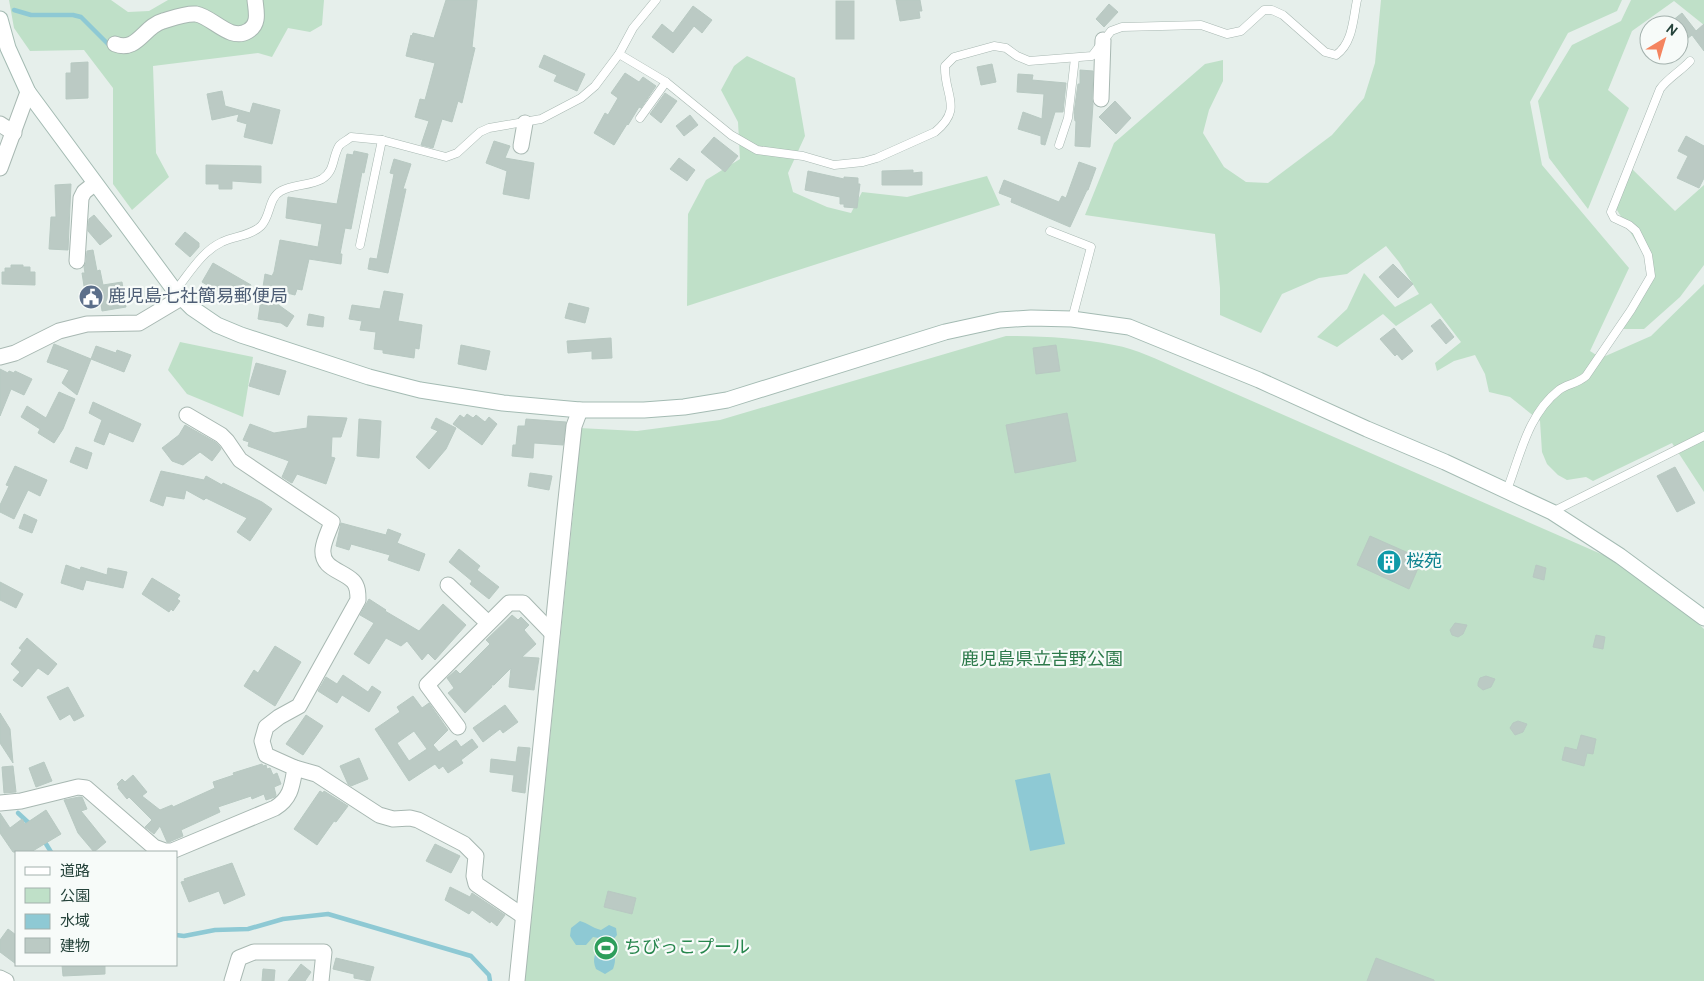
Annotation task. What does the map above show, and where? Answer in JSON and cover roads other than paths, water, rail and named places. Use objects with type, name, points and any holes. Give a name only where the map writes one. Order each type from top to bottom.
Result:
[{"type":"street","points":[[114,44],[121,47],[132,45],[153,24],[190,14],[206,18],[229,32],[240,34],[247,32],[256,23],[255,0]]},
{"type":"street","points":[[0,19],[8,48],[28,92],[94,184],[178,294],[192,308],[217,324],[241,335],[368,377],[420,390],[503,403],[580,410],[644,410],[684,407],[727,400],[945,332],[1000,320],[1072,318],[1129,327],[1259,380],[1507,490],[1552,512],[1620,556],[1704,618]]},
{"type":"street","points":[[1101,98],[1103,40]]},
{"type":"street","points":[[0,168],[28,92]]},
{"type":"street","points":[[520,146],[525,123]]},
{"type":"street","points":[[0,124],[14,133]]},
{"type":"street","points":[[77,261],[81,198],[84,192],[94,184]]},
{"type":"street","points":[[0,358],[59,331],[87,324],[139,324],[178,294]]},
{"type":"street","points":[[516,981],[574,426],[580,410]]},
{"type":"street","points":[[187,416],[221,435],[240,460],[332,522],[323,549],[324,560],[354,582],[358,590],[358,600],[299,706],[266,727],[262,741],[266,755],[295,768],[316,774],[379,815],[387,818],[418,820],[464,844],[476,856],[474,876],[476,884],[524,916]]},
{"type":"street","points":[[448,585],[488,623]]},
{"type":"street","points":[[458,727],[427,686],[508,603],[523,603],[552,633]]},
{"type":"street","points":[[0,803],[21,801],[78,786],[86,788],[154,847],[165,851],[172,851],[282,804],[291,791],[295,768]]},
{"type":"street","points":[[232,981],[239,958],[254,952],[324,952],[321,981]]},
{"type":"street","points":[[0,978],[6,981]]},
{"type":"lane","points":[[178,294],[208,250],[223,241],[254,232],[266,220],[271,203],[280,191],[321,180],[334,165],[339,146],[351,137],[382,140],[446,157],[457,153],[480,132],[489,128],[542,119],[581,98],[595,86],[619,54],[633,28],[656,0]]},
{"type":"lane","points":[[619,54],[666,82],[731,135],[757,150],[803,156],[834,165],[862,162],[877,158],[934,132],[942,126],[951,111],[951,101],[945,78],[945,66],[954,57],[994,46],[1006,48],[1017,56],[1029,61],[1092,56],[1111,31],[1122,27],[1201,26],[1227,34],[1241,31],[1264,10],[1272,10],[1283,15],[1325,52],[1336,55],[1349,40],[1357,0]]},
{"type":"lane","points":[[1059,145],[1068,118],[1075,58]]},
{"type":"lane","points":[[1507,490],[1534,418],[1561,388],[1579,382],[1586,376],[1631,310],[1651,276],[1648,255],[1636,231],[1629,225],[1614,218],[1611,212],[1660,89],[1666,82],[1681,72],[1690,61]]},
{"type":"lane","points":[[640,118],[666,82]]},
{"type":"lane","points":[[360,246],[382,140]]},
{"type":"lane","points":[[1050,231],[1091,247],[1072,318]]},
{"type":"lane","points":[[1552,512],[1704,436]]},
{"type":"water","points":[[1050,773],[1065,844],[1030,851],[1015,780]]},
{"type":"water","name":"ちびっこプール","points":[[580,921],[601,930],[609,925],[616,928],[617,935],[612,942],[615,956],[613,969],[605,974],[596,969],[594,962],[596,954],[603,947],[604,939],[593,937],[586,945],[576,945],[570,936],[571,928]]},
{"type":"waterway","points":[[14,10],[31,15],[73,15],[81,17],[112,48]]},
{"type":"waterway","points":[[18,813],[31,825]]},
{"type":"waterway","points":[[43,839],[50,851]]},
{"type":"waterway","points":[[178,935],[184,936],[215,930],[248,929],[283,919],[328,914],[471,956],[489,975],[490,981]]},
{"type":"place","name":"鹿児島七社簡易郵便局","points":[[91,297]]},
{"type":"place","name":"桜苑","points":[[1389,562]]},
{"type":"place","name":"ちびっこプール","points":[[606,948]]},
{"type":"park label","name":"鹿児島県立吉野公園","points":[[1042,660]]}]
